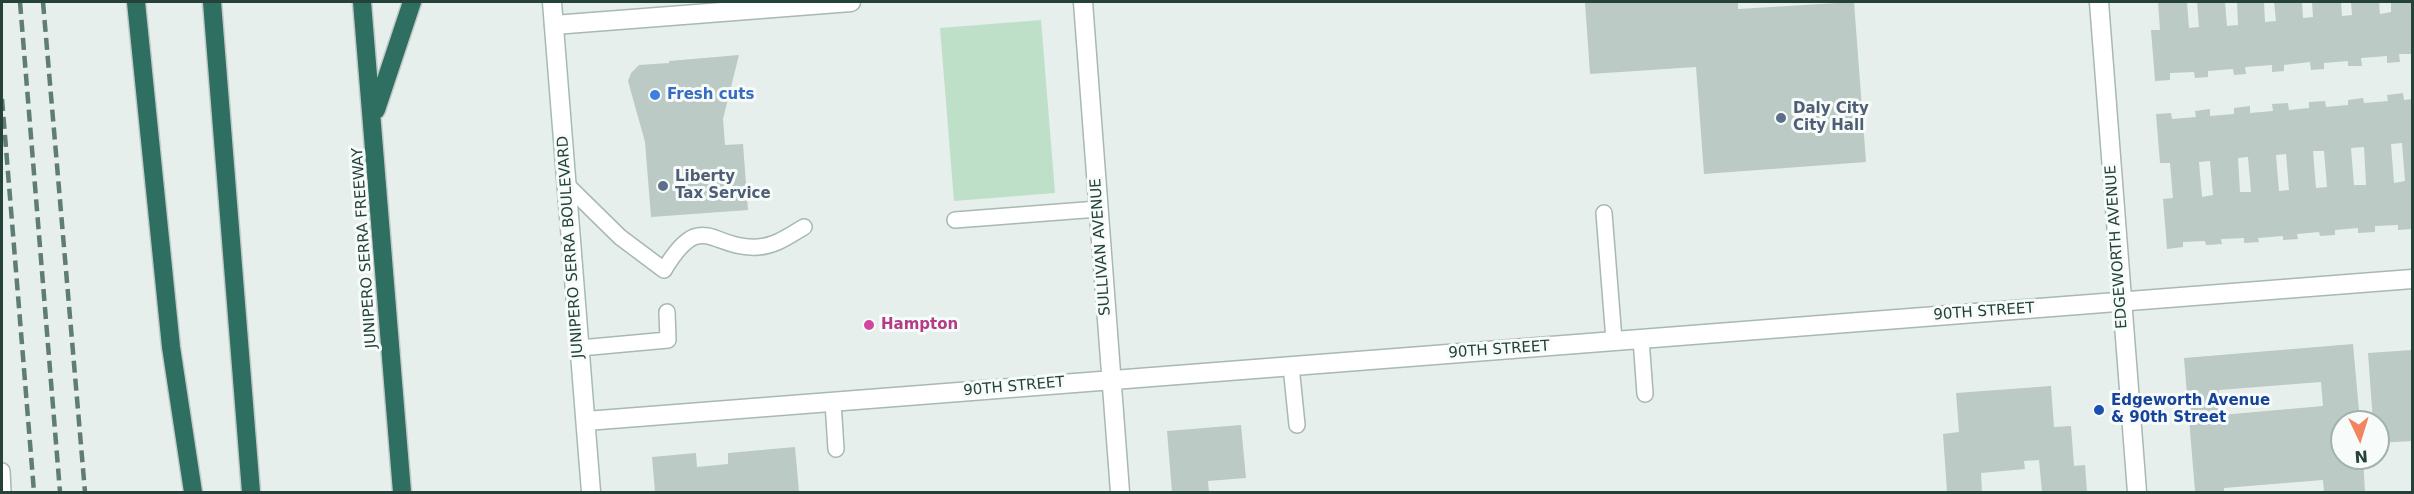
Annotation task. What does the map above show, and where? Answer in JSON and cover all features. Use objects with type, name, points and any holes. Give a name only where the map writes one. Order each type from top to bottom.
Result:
[{"type":"highway","points":[[135,2],[171,347],[193,492]]},
{"type":"highway","points":[[212,2],[251,492]]},
{"type":"highway","name":"JUNIPERO SERRA FREEWAY","points":[[362,2],[402,492]]},
{"type":"highway","points":[[373,117],[412,2]]},
{"type":"street","name":"JUNIPERO SERRA BOULEVARD","points":[[552,2],[591,492]]},
{"type":"street","points":[[554,25],[851,2]]},
{"type":"street","name":"SULLIVAN AVENUE","points":[[1083,2],[1120,492]]},
{"type":"street","name":"EDGEWORTH AVENUE","points":[[2099,2],[2137,492]]},
{"type":"street","name":"90TH STREET","points":[[585,421],[2412,279]]},
{"type":"lane","points":[[567,185],[620,237],[664,270],[676,251],[691,238],[711,234],[734,243],[757,247],[777,243],[804,227]]},
{"type":"lane","points":[[955,220],[1098,209]]},
{"type":"lane","points":[[1604,213],[1614,340]]},
{"type":"lane","points":[[579,348],[668,340],[667,312]]},
{"type":"lane","points":[[1641,339],[1645,394]]},
{"type":"lane","points":[[1291,366],[1297,425]]},
{"type":"lane","points":[[833,402],[836,449]]},
{"type":"lane","points":[[2,471],[3,492]]},
{"type":"green space","points":[[1041,20],[1055,193],[954,201],[940,28]]},
{"type":"building","name":"Daly City City Hall","points":[[1585,2],[1738,2],[1738,9],[1854,2],[1866,162],[1704,174],[1696,67],[1590,74]]},
{"type":"building","points":[[2158,2],[2187,2],[2189,28],[2199,27],[2197,2],[2225,2],[2227,26],[2238,25],[2237,2],[2264,2],[2265,22],[2276,21],[2274,2],[2302,2],[2303,18],[2313,17],[2312,2],[2341,2],[2342,16],[2352,15],[2351,2],[2379,2],[2380,14],[2391,12],[2391,2],[2412,2],[2412,54],[2399,54],[2400,62],[2387,63],[2387,56],[2361,58],[2362,66],[2348,66],[2348,61],[2324,63],[2324,69],[2311,70],[2310,62],[2284,65],[2284,71],[2272,72],[2272,65],[2245,67],[2246,74],[2234,75],[2233,69],[2208,71],[2208,77],[2195,78],[2194,72],[2170,73],[2170,80],[2155,81],[2151,30],[2160,30]]},
{"type":"building","points":[[739,55],[723,119],[725,145],[743,144],[748,210],[651,217],[645,142],[628,81],[631,73],[639,65]]},
{"type":"building","points":[[2403,93],[2404,100],[2412,99],[2412,229],[2398,230],[2398,225],[2375,226],[2375,232],[2358,233],[2358,228],[2335,230],[2335,235],[2320,236],[2319,232],[2297,234],[2298,239],[2283,240],[2283,236],[2258,238],[2259,242],[2244,243],[2244,238],[2221,239],[2222,244],[2206,245],[2205,241],[2183,242],[2183,247],[2167,249],[2163,199],[2173,198],[2170,163],[2160,163],[2156,114],[2171,113],[2172,119],[2196,117],[2195,111],[2210,109],[2210,116],[2234,114],[2234,108],[2250,106],[2250,113],[2273,111],[2272,104],[2288,103],[2289,110],[2309,108],[2309,102],[2325,101],[2326,107],[2348,105],[2348,100],[2363,98],[2364,103],[2388,101],[2387,95]],"holes":[[[2402,143],[2405,181],[2394,183],[2391,144]],[[2364,147],[2366,185],[2354,185],[2351,148]],[[2313,151],[2324,151],[2327,187],[2316,188]],[[2286,154],[2289,190],[2279,191],[2276,155]],[[2248,157],[2251,192],[2240,192],[2238,158]],[[2210,161],[2213,195],[2202,197],[2199,162]]]},
{"type":"building","points":[[2353,344],[2359,410],[2330,410],[2330,470],[2364,470],[2365,492],[2324,492],[2323,480],[2224,488],[2224,492],[2195,491],[2184,358]],"holes":[[[2321,382],[2323,406],[2221,415],[2219,390]]]},
{"type":"building","points":[[2412,350],[2412,441],[2390,442],[2390,410],[2372,410],[2368,353]]},
{"type":"building","points":[[2051,386],[2054,427],[2071,426],[2074,466],[2085,465],[2087,492],[2042,492],[2039,460],[2024,461],[2025,469],[1981,473],[1982,492],[1947,492],[1943,434],[1959,432],[1956,393]]},
{"type":"building","points":[[1241,425],[1246,478],[1208,481],[1209,492],[1172,492],[1167,431]]},
{"type":"building","points":[[795,447],[799,492],[655,492],[652,457],[696,453],[697,467],[728,464],[728,453]]},
{"type":"railway","points":[[20,2],[60,492]]},
{"type":"railway","points":[[43,2],[85,492]]},
{"type":"railway","points":[[2,99],[34,492]]},
{"type":"place","name":"Fresh cuts","points":[[655,95]]},
{"type":"place","name":"Daly City City Hall","points":[[1781,118]]},
{"type":"place","name":"Liberty Tax Service","points":[[663,186]]},
{"type":"place","name":"Hampton","points":[[869,325]]},
{"type":"place","name":"Edgeworth Avenue & 90th Street","points":[[2099,410]]}]
